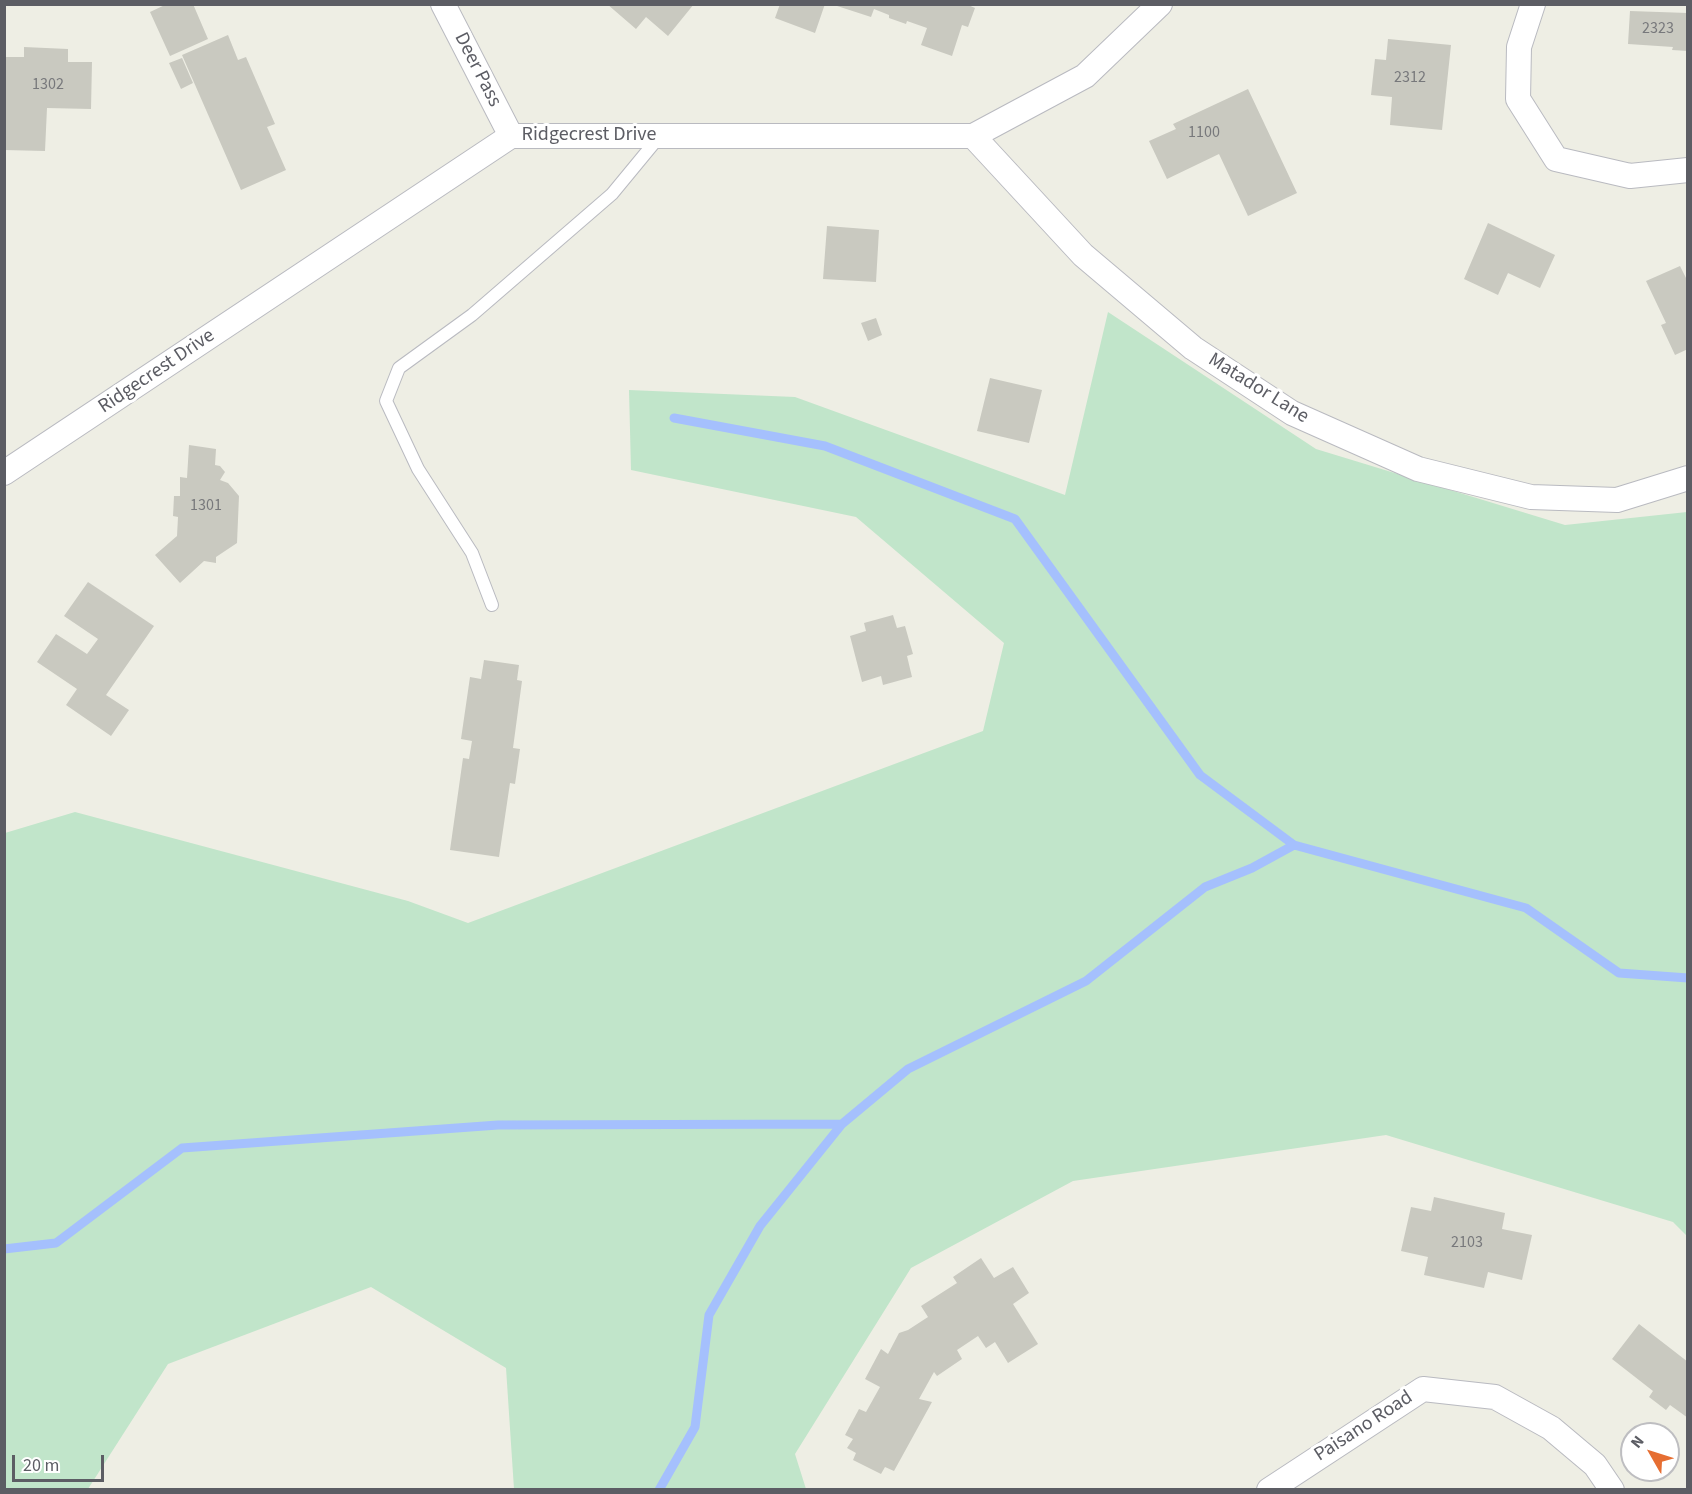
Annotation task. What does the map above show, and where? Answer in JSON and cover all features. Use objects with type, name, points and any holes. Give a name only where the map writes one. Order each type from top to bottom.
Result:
[{"type":"street","name":"Deer Pass","points":[[443,4],[511,136]]},
{"type":"street","name":"Ridgecrest Drive","points":[[4,473],[511,136],[973,136],[1085,76],[1160,4]]},
{"type":"street","points":[[1533,4],[1519,47],[1518,99],[1556,159],[1630,176],[1688,170]]},
{"type":"street","name":"Matador Lane","points":[[973,136],[1083,255],[1193,348],[1292,414],[1418,470],[1531,497],[1617,500],[1688,478]]},
{"type":"street","name":"Paisano Road","points":[[1269,1490],[1423,1389],[1495,1397],[1551,1428],[1595,1465],[1612,1490]]},
{"type":"lane","points":[[492,605],[472,553],[418,469],[386,401],[399,368],[472,315],[612,194],[659,136]]},
{"type":"green space","points":[[1108,312],[1316,449],[1565,525],[1687,512],[1687,1236],[1673,1222],[1386,1135],[1073,1181],[911,1268],[795,1454],[806,1489],[514,1489],[506,1368],[371,1287],[168,1364],[88,1489],[5,1490],[5,833],[75,812],[408,901],[468,923],[983,731],[1004,643],[856,517],[631,470],[629,390],[795,397],[1065,495]]},
{"type":"building","points":[[167,4],[193,4],[208,39],[170,56],[150,12]]},
{"type":"building","points":[[607,4],[694,4],[668,36],[646,17],[636,29]]},
{"type":"building","points":[[780,4],[825,4],[815,33],[775,18]]},
{"type":"building","points":[[831,4],[966,4],[975,8],[968,27],[962,25],[952,56],[921,45],[927,28],[889,18],[889,15],[874,9],[871,17]]},
{"type":"building","points":[[1630,11],[1688,13],[1688,51],[1672,50],[1673,47],[1628,44]]},
{"type":"building","points":[[228,35],[238,60],[246,57],[275,124],[267,127],[286,170],[241,190],[182,55]]},
{"type":"building","points":[[1388,39],[1451,45],[1442,130],[1390,125],[1392,97],[1371,95],[1375,59],[1386,60]]},
{"type":"building","points":[[24,47],[68,49],[68,62],[92,62],[91,109],[47,108],[45,151],[4,150],[4,57],[24,57]]},
{"type":"building","points":[[182,58],[193,83],[181,89],[169,63]]},
{"type":"building","points":[[1248,89],[1297,193],[1248,216],[1219,154],[1167,179],[1149,141],[1176,129],[1173,124]]},
{"type":"building","points":[[1488,223],[1555,255],[1540,288],[1508,273],[1498,295],[1464,279]]},
{"type":"building","points":[[827,226],[879,230],[876,282],[823,279]]},
{"type":"building","points":[[1680,266],[1688,282],[1688,349],[1675,355],[1661,325],[1666,323],[1646,281]]},
{"type":"building","points":[[876,318],[882,335],[868,341],[861,323]]},
{"type":"building","points":[[990,378],[1042,390],[1029,443],[977,431]]},
{"type":"building","points":[[189,445],[216,449],[215,465],[220,466],[225,472],[220,480],[228,483],[239,496],[237,543],[216,557],[216,563],[204,561],[180,583],[155,555],[177,536],[178,517],[173,516],[174,496],[180,496],[180,477],[187,478]]},
{"type":"building","points":[[88,582],[154,626],[106,695],[129,710],[111,736],[66,705],[77,689],[37,662],[56,634],[87,654],[98,639],[64,616]]},
{"type":"building","points":[[893,615],[897,628],[905,626],[913,654],[907,656],[912,677],[883,685],[881,676],[862,682],[850,636],[866,631],[864,623]]},
{"type":"building","points":[[484,660],[519,665],[517,680],[522,681],[513,748],[520,749],[515,784],[510,783],[499,857],[450,850],[463,758],[469,759],[472,741],[461,739],[470,677],[481,679]]},
{"type":"building","points":[[1434,1197],[1505,1213],[1502,1229],[1532,1235],[1522,1280],[1488,1272],[1484,1288],[1424,1275],[1428,1257],[1401,1251],[1411,1207],[1431,1211]]},
{"type":"building","points":[[981,1258],[994,1278],[1013,1267],[1029,1293],[1013,1304],[1038,1344],[1008,1363],[995,1342],[986,1348],[978,1336],[957,1350],[962,1359],[937,1376],[934,1372],[919,1399],[932,1402],[894,1471],[885,1467],[881,1474],[853,1460],[856,1453],[847,1448],[853,1439],[845,1435],[859,1409],[866,1412],[880,1387],[865,1379],[881,1349],[888,1354],[899,1333],[928,1317],[921,1306],[957,1283],[953,1277]]},
{"type":"building","points":[[1639,1324],[1688,1362],[1688,1418],[1670,1405],[1666,1410],[1649,1397],[1653,1391],[1612,1359]]},
{"type":"waterway","points":[[674,418],[825,446],[1015,519],[1200,775],[1294,845],[1526,908],[1619,973],[1688,978]]},
{"type":"waterway","points":[[4,1249],[56,1243],[182,1148],[498,1125],[842,1124],[908,1069],[1086,981],[1205,887],[1252,868],[1294,845]]},
{"type":"waterway","points":[[659,1490],[695,1427],[709,1315],[760,1226],[842,1124]]}]
